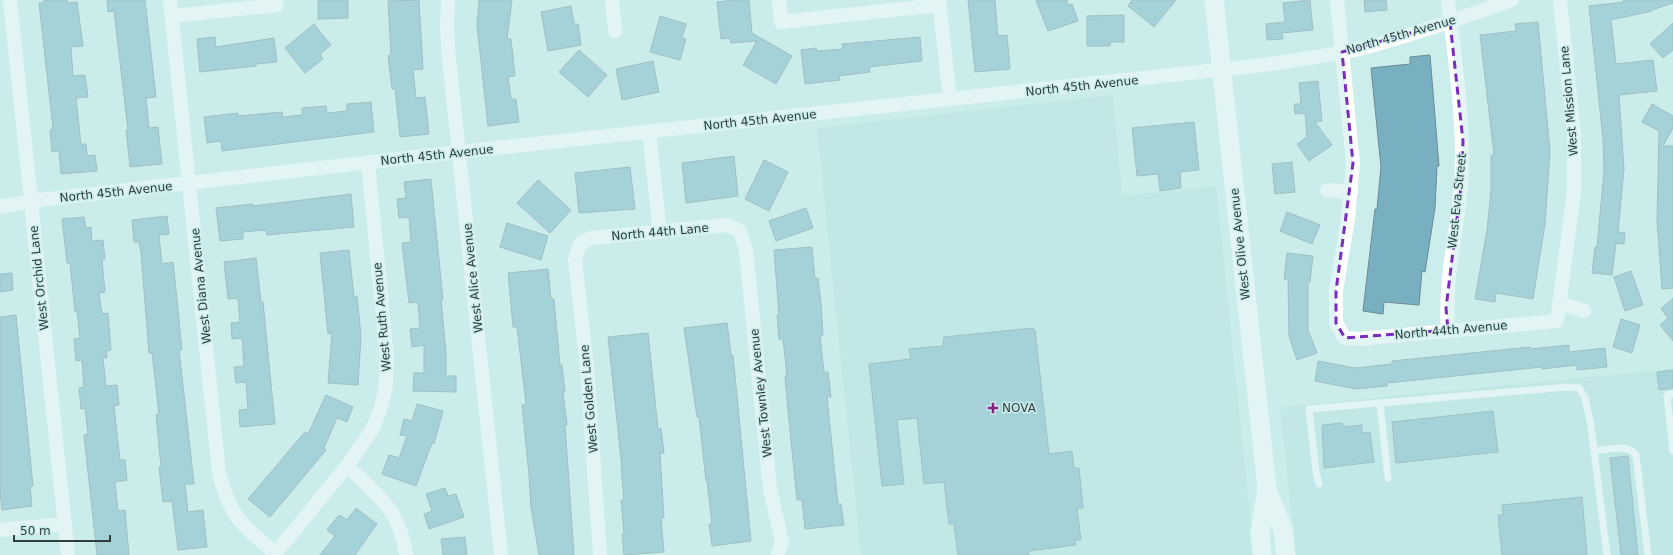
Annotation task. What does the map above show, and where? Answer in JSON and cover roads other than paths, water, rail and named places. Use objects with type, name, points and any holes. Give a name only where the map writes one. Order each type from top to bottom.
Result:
[{"type":"main road","name":"West Olive Avenue","points":[[1214,0],[1267,488],[1260,534],[1262,555]]},
{"type":"main road","name":"West Olive Avenue","points":[[1267,488],[1283,529],[1286,555]]},
{"type":"street","name":"West Orchid Lane","points":[[10,0],[68,555]]},
{"type":"street","name":"West Diana Avenue","points":[[170,0],[191,183],[219,473],[225,496],[234,515],[274,554]]},
{"type":"street","name":"West Alice Avenue","points":[[448,0],[448,50],[501,555]]},
{"type":"street","points":[[612,0],[615,31]]},
{"type":"street","points":[[779,0],[781,22],[939,3],[950,100]]},
{"type":"street","points":[[1327,190],[1351,192],[1353,163],[1352,136],[1337,0]]},
{"type":"street","name":"West Eva Street","points":[[1448,0],[1462,141],[1461,186],[1446,308],[1448,330]]},
{"type":"street","name":"North 45th Avenue","points":[[0,207],[31,201],[368,162],[950,100],[1221,70],[1318,57],[1367,47],[1450,22],[1512,0]]},
{"type":"street","name":"West Mission Lane","points":[[1557,321],[1574,192],[1574,135],[1560,0]]},
{"type":"street","points":[[172,16],[277,5]]},
{"type":"street","points":[[649,132],[660,232]]},
{"type":"street","name":"West Ruth Avenue","points":[[274,554],[346,466],[372,430],[380,411],[386,386],[387,358],[368,162]]},
{"type":"street","name":"North 44th Avenue","points":[[1351,192],[1336,291],[1336,324],[1345,338],[1359,339],[1557,321]]},
{"type":"street","name":"North 44th Lane","points":[[580,244],[591,238],[727,225],[740,231]]},
{"type":"street","name":"West Townley Avenue","points":[[740,231],[746,250],[770,489],[782,542],[778,555]]},
{"type":"street","name":"West Golden Lane","points":[[580,244],[575,260],[587,368],[600,555]]},
{"type":"street","points":[[1559,303],[1584,311]]},
{"type":"street","points":[[346,466],[382,500],[396,518],[402,531],[406,555]]},
{"type":"street","points":[[0,530],[65,524]]},
{"type":"lane","points":[[1319,484],[1316,472],[1309,409],[1567,387],[1578,388],[1585,398],[1594,451],[1607,555]]},
{"type":"lane","points":[[1673,394],[1667,395],[1673,451]]},
{"type":"lane","points":[[1380,403],[1388,478]]},
{"type":"lane","points":[[1594,451],[1625,448],[1632,450],[1636,455],[1648,555]]},
{"type":"place","name":"NOVA","points":[[993,408]]}]
